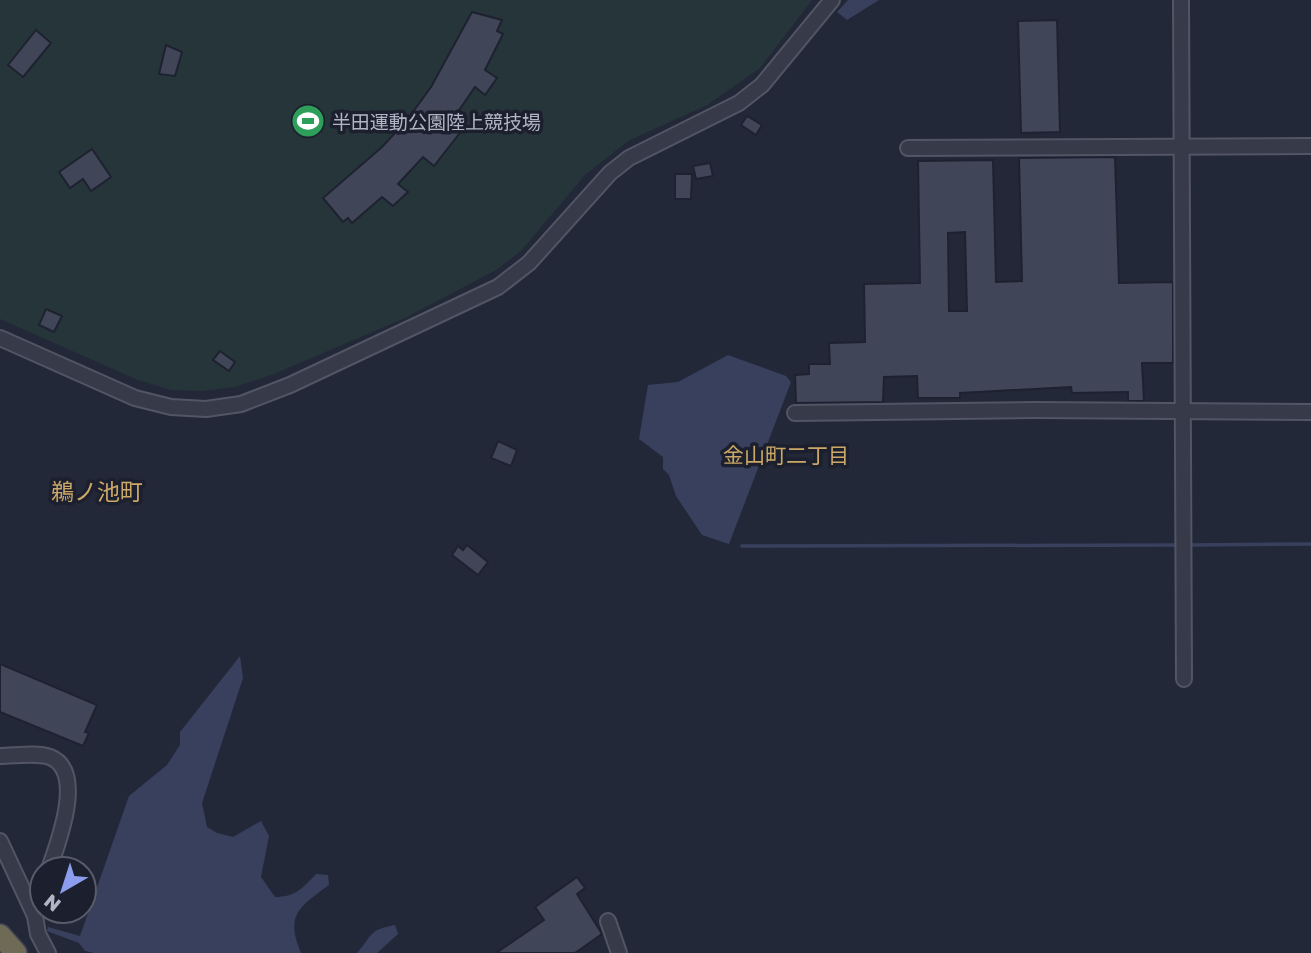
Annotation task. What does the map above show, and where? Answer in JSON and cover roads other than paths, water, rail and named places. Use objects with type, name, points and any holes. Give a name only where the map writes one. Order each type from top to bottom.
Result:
[{"type":"highway","points":[[0,935],[16,953]]},
{"type":"street","points":[[0,338],[135,398],[172,407],[206,409],[241,404],[290,385],[498,287],[529,263],[610,173],[629,158],[739,103],[762,85],[832,0]]},
{"type":"street","points":[[1181,0],[1184,679]]},
{"type":"street","points":[[908,148],[1311,146]]},
{"type":"street","points":[[795,413],[1034,410],[1311,412]]},
{"type":"street","points":[[0,756],[50,757],[61,765],[69,783],[53,855]]},
{"type":"street","points":[[0,841],[28,903]]},
{"type":"street","points":[[608,920],[620,953]]},
{"type":"street","points":[[36,925],[48,953]]},
{"type":"water","points":[[848,0],[879,0],[847,20],[837,12]]},
{"type":"water","points":[[728,355],[786,376],[791,382],[729,544],[702,535],[676,496],[669,475],[663,469],[663,457],[639,439],[648,385],[678,382]]},
{"type":"water","points":[[240,656],[243,678],[202,803],[207,827],[217,833],[233,837],[261,821],[269,836],[261,877],[275,897],[298,891],[316,874],[328,875],[329,885],[303,906],[295,921],[296,940],[301,953],[94,953],[85,951],[79,943],[47,931],[48,927],[80,936],[84,925],[98,925],[98,885],[129,796],[167,765],[180,745],[180,732]]},
{"type":"water","points":[[395,925],[398,934],[377,953],[357,953],[375,931]]},
{"type":"waterway","points":[[1189,545],[1311,544]]},
{"type":"waterway","points":[[742,546],[1181,545]]},
{"type":"place","name":"半田運動公園陸上競技場","points":[[308,121]]},
{"type":"district","name":"金山町二丁目","points":[[786,455]]},
{"type":"district","name":"鵜ノ池町","points":[[97,491]]}]
